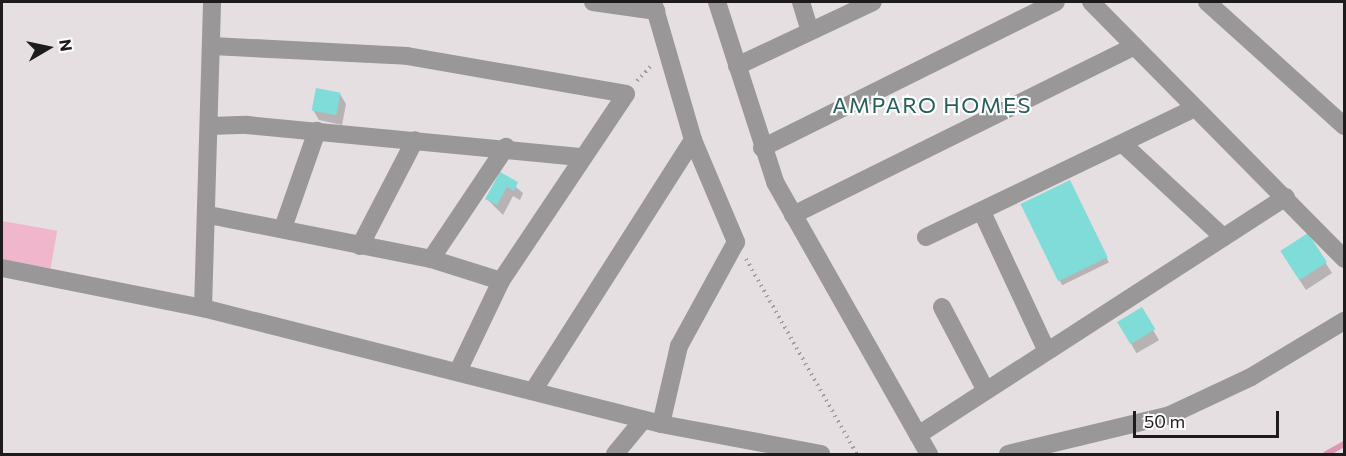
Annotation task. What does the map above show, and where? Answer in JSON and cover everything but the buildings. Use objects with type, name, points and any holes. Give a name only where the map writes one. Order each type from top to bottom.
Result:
[{"type":"street","points":[[203,308],[209,215],[212,2]]},
{"type":"street","points":[[593,2],[654,6],[693,140],[736,242],[679,345],[652,422],[615,454]]},
{"type":"street","points":[[717,2],[762,148],[792,215],[929,454]]},
{"type":"street","points":[[801,2],[810,31]]},
{"type":"street","points":[[737,66],[873,2]]},
{"type":"street","points":[[762,148],[1056,2]]},
{"type":"street","points":[[1091,2],[1344,259]]},
{"type":"street","points":[[1207,2],[1344,126]]},
{"type":"street","points":[[212,45],[406,56],[626,94],[501,281],[458,371]]},
{"type":"street","points":[[792,215],[1135,46]]},
{"type":"street","points":[[926,237],[1195,108]]},
{"type":"street","points":[[209,126],[317,131],[506,147],[582,157]]},
{"type":"street","points":[[283,228],[317,131]]},
{"type":"street","points":[[360,246],[415,140]]},
{"type":"street","points":[[533,391],[693,140]]},
{"type":"street","points":[[1123,144],[1223,237]]},
{"type":"street","points":[[431,259],[506,147]]},
{"type":"street","points":[[918,435],[1046,349],[1286,198]]},
{"type":"street","points":[[982,212],[1046,349]]},
{"type":"street","points":[[209,215],[431,259],[501,281]]},
{"type":"street","points":[[2,268],[203,308],[652,422],[821,454]]},
{"type":"street","points":[[942,308],[985,389]]},
{"type":"street","points":[[1008,454],[1170,415],[1251,377],[1344,321]]},
{"type":"path","points":[[626,94],[667,49]]},
{"type":"path","points":[[736,242],[857,454]]},
{"type":"shaded area","points":[[2,221],[57,231],[51,268],[2,260]]},
{"type":"waterway","points":[[1326,454],[1344,444]]},
{"type":"district","name":"AMPARO HOMES","points":[[932,105]]}]
